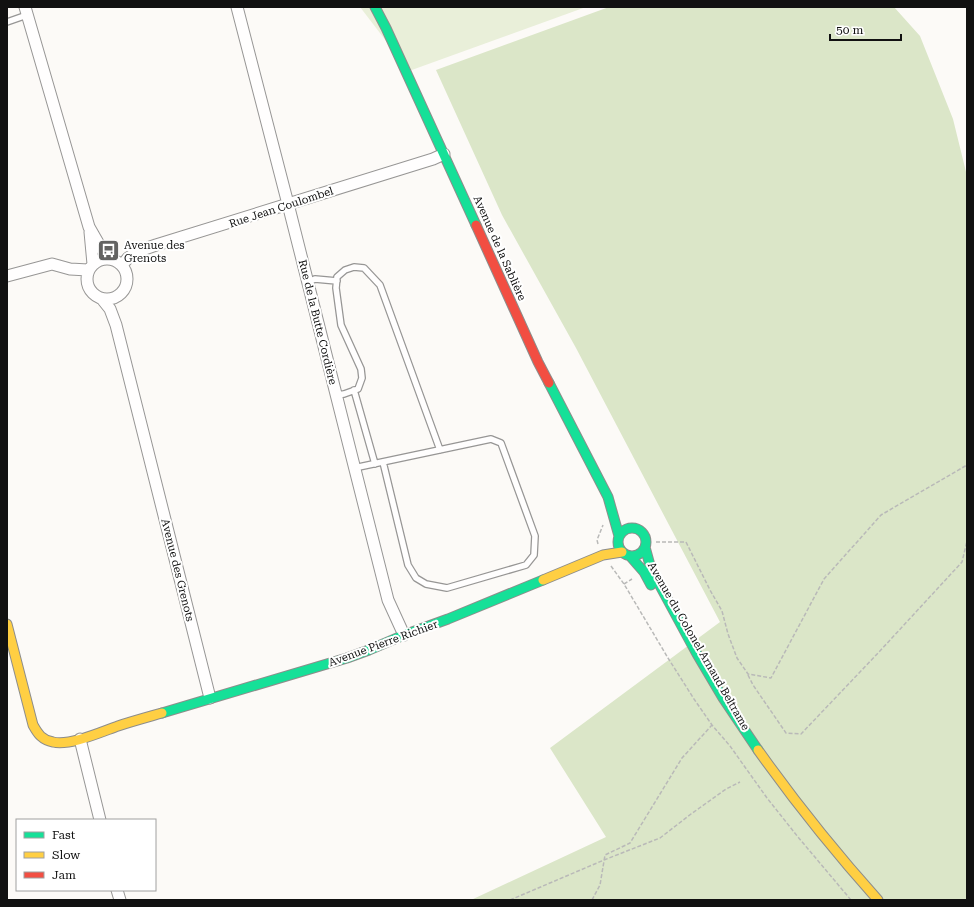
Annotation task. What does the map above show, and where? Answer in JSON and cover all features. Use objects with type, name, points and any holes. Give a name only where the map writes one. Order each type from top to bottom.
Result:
[{"type":"main road","name":"Avenue de la Sablière","points":[[375,7],[444,154],[538,362],[608,497],[628,522]]},
{"type":"main road","name":"Avenue de la Sablière","points":[[608,497],[622,547]]},
{"type":"main road","points":[[628,522],[626,529],[622,532],[622,547],[635,556],[643,552],[645,548]]},
{"type":"main road","name":"Avenue du Colonel Arnaud Beltrame","points":[[628,522],[644,535],[646,543],[645,548],[651,569],[656,579],[706,670],[744,729],[809,819],[878,900]]},
{"type":"main road","name":"Avenue du Colonel Arnaud Beltrame","points":[[622,547],[644,572],[719,708]]},
{"type":"main road","name":"Avenue Pierre Richier","points":[[7,624],[33,725],[37,733],[44,739],[60,743],[80,739],[134,721],[347,658],[448,619],[603,555]]},
{"type":"street","name":"Rue de la Butte Cordière","points":[[237,7],[388,600],[404,635]]},
{"type":"street","points":[[26,11],[90,227],[101,248],[109,259]]},
{"type":"street","name":"Rue Jean Coulombel","points":[[122,265],[128,258],[139,251],[156,245],[433,159],[444,154]]},
{"type":"street","points":[[87,286],[86,276],[90,267],[90,227]]},
{"type":"street","points":[[7,276],[52,264],[70,269],[90,267],[102,259],[109,259],[122,265],[127,276],[127,283],[120,295],[109,299],[102,299],[91,292],[70,269]]},
{"type":"street","name":"Avenue des Grenots","points":[[116,325],[120,295]]},
{"type":"street","name":"Avenue des Grenots","points":[[102,299],[110,309],[116,325],[210,698]]},
{"type":"street","name":"Avenue Pierre Richier","points":[[603,555],[622,547]]},
{"type":"street","points":[[80,739],[100,819]]},
{"type":"lane","points":[[7,22],[26,11]]},
{"type":"lane","points":[[336,395],[344,394],[358,388],[362,378],[361,369],[341,325],[336,288],[337,281],[345,270],[354,267],[364,268],[380,285],[440,450]]},
{"type":"lane","points":[[308,282],[316,279],[337,281]]},
{"type":"lane","points":[[354,390],[375,464]]},
{"type":"lane","points":[[354,468],[491,439],[501,442],[535,536],[534,555],[526,565],[446,588],[426,584],[416,578],[408,565],[383,462]]},
{"type":"path","points":[[748,674],[770,678],[824,579],[881,515],[967,465]]},
{"type":"path","points":[[656,542],[686,542],[722,611],[728,634],[737,658],[748,674],[753,685],[786,733],[801,734],[962,562],[967,541]]},
{"type":"path","points":[[624,584],[668,658],[712,725],[730,746],[798,837],[851,900]]},
{"type":"path","points":[[592,900],[600,885],[605,855],[630,843],[682,758],[712,725]]},
{"type":"path","points":[[510,900],[660,838],[702,805],[726,789],[740,782]]},
{"type":"green space","points":[[360,7],[586,7],[409,71]]},
{"type":"green space","points":[[609,7],[894,7],[920,36],[953,119],[967,176],[967,900],[471,900],[606,837],[550,748],[720,622],[576,348],[502,215],[436,70]]},
{"type":"traffic: fast","points":[[375,7],[476,225]]},
{"type":"traffic: fast","points":[[549,383],[608,497],[619,536]]},
{"type":"traffic: fast","points":[[632,528],[642,532],[646,542],[642,552],[632,556],[622,552],[618,542],[622,532],[632,528]]},
{"type":"traffic: fast","points":[[645,547],[651,569],[697,654],[723,698],[758,750]]},
{"type":"traffic: fast","points":[[630,556],[644,572],[651,585]]},
{"type":"traffic: fast","points":[[162,713],[347,658],[543,580]]},
{"type":"traffic: slow","points":[[543,580],[603,555],[622,552]]},
{"type":"traffic: slow","points":[[7,624],[33,725],[39,734],[46,740],[60,743],[77,740],[162,713]]},
{"type":"traffic: slow","points":[[758,750],[786,789],[846,864],[878,900]]},
{"type":"traffic: jam","points":[[476,225],[549,383]]},
{"type":"place","name":"Avenue des Grenots","points":[[109,251]]}]
